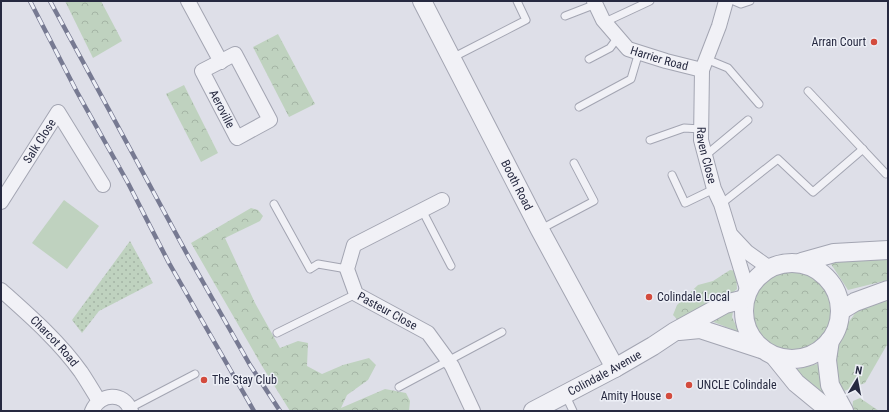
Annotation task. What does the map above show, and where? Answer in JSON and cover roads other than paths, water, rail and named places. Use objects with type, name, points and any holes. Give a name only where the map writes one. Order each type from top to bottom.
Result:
[{"type":"street","points":[[188,1],[221,62]]},
{"type":"street","name":"Booth Road","points":[[422,1],[540,230],[615,368]]},
{"type":"street","points":[[704,64],[719,26],[726,1]]},
{"type":"street","name":"Harrier Road","points":[[595,3],[605,22],[628,49],[704,64]]},
{"type":"street","name":"Aeroville","points":[[235,54],[270,120],[237,138],[202,71],[221,62],[235,54]]},
{"type":"street","name":"Raven Close","points":[[704,64],[701,140],[714,189],[721,204],[731,236],[746,294]]},
{"type":"street","name":"Salk Close","points":[[1,202],[58,112],[103,185]]},
{"type":"street","points":[[347,269],[354,245],[442,200]]},
{"type":"street","name":"Raven Close","points":[[731,236],[747,252],[768,267]]},
{"type":"street","points":[[830,411],[796,383],[750,336],[744,318],[746,294],[756,277],[768,267],[784,263],[802,262],[834,253],[888,250]]},
{"type":"street","points":[[802,262],[819,269],[830,280],[838,295],[840,311],[838,324],[830,340],[827,360],[830,385],[844,411]]},
{"type":"street","name":"Pasteur Close","points":[[347,269],[356,294],[428,333],[452,366],[473,411]]},
{"type":"street","name":"Charcot Road","points":[[1,290],[28,314],[59,346],[80,372],[95,406],[110,396],[122,399],[131,410]]},
{"type":"street","points":[[840,311],[856,302],[888,290]]},
{"type":"street","name":"Colindale Avenue","points":[[533,411],[615,368],[674,332],[746,294]]},
{"type":"street","name":"Colindale Avenue","points":[[674,332],[700,329],[768,353]]},
{"type":"street","points":[[768,353],[791,360],[805,357],[819,350],[830,340]]},
{"type":"lane","points":[[451,59],[526,20],[517,1]]},
{"type":"lane","points":[[605,22],[650,1]]},
{"type":"lane","points":[[734,1],[742,4],[750,1]]},
{"type":"lane","points":[[565,16],[595,3]]},
{"type":"lane","points":[[589,59],[610,48],[618,37]]},
{"type":"lane","points":[[579,107],[631,79],[639,52]]},
{"type":"lane","points":[[704,64],[728,68],[759,104]]},
{"type":"lane","points":[[808,90],[886,174]]},
{"type":"lane","points":[[706,155],[748,120]]},
{"type":"lane","points":[[650,140],[684,128],[701,129]]},
{"type":"lane","points":[[721,204],[778,159],[813,192],[863,149]]},
{"type":"lane","points":[[540,230],[594,201],[574,163]]},
{"type":"lane","points":[[672,176],[685,203],[714,189]]},
{"type":"lane","points":[[274,204],[310,269],[318,264],[347,269]]},
{"type":"lane","points":[[422,210],[451,266]]},
{"type":"lane","points":[[277,332],[356,294]]},
{"type":"lane","points":[[399,387],[502,332]]},
{"type":"lane","points":[[131,410],[195,374]]},
{"type":"lane","points":[[565,394],[573,411]]},
{"type":"railway","points":[[30,1],[77,92],[128,183],[169,263],[254,411]]},
{"type":"railway","points":[[50,1],[187,254],[250,365],[280,411]]},
{"type":"place","name":"Arran Court","points":[[874,42]]},
{"type":"place","name":"Colindale Local","points":[[649,297]]},
{"type":"place","name":"The Stay Club","points":[[204,380]]},
{"type":"place","name":"UNCLE Colindale","points":[[689,385]]},
{"type":"place","name":"Amity House","points":[[669,396]]}]
